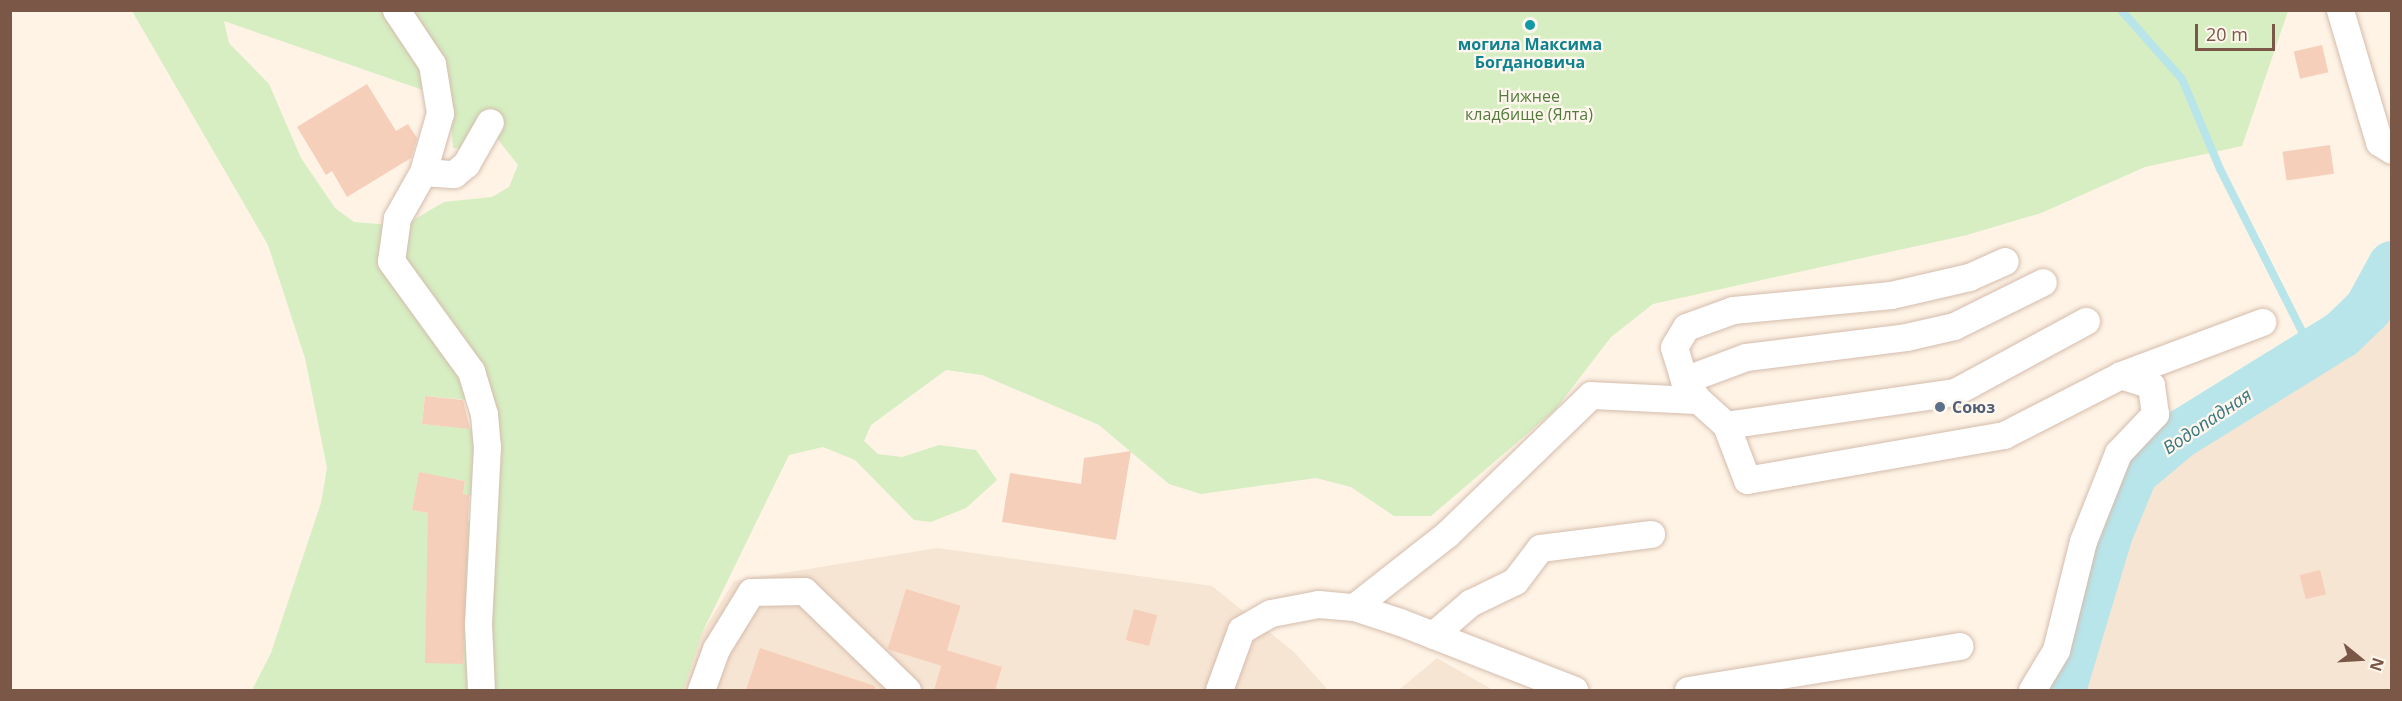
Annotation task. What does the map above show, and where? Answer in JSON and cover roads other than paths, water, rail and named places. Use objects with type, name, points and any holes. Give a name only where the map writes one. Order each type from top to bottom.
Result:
[{"type":"street","points":[[396,10],[437,79],[440,113],[423,172],[404,202],[390,250],[391,261],[471,371],[484,414],[481,690]]},
{"type":"street","points":[[2340,10],[2376,133],[2389,149]]},
{"type":"street","points":[[423,172],[454,174],[466,164],[490,122]]},
{"type":"street","points":[[2005,261],[1969,277],[1891,295],[1733,310],[1686,327],[1674,347],[1691,390],[1726,425],[1747,480],[2004,435],[2121,375],[2262,322]]},
{"type":"street","points":[[1354,607],[1447,534],[1591,395],[1691,390],[1746,357],[1906,337],[1954,326],[2043,282]]},
{"type":"street","points":[[1726,425],[1955,392],[2086,321]]},
{"type":"street","points":[[2032,690],[2056,650],[2082,541],[2118,453],[2155,414],[2151,385],[2121,375]]},
{"type":"street","points":[[1433,635],[1470,603],[1515,580],[1540,548],[1651,534]]},
{"type":"street","points":[[701,690],[716,649],[751,592],[804,591],[906,690]]},
{"type":"street","points":[[1219,690],[1241,630],[1271,614],[1318,604],[1354,607],[1574,690]]},
{"type":"street","points":[[1688,690],[1959,646]]},
{"type":"waterway","points":[[2121,10],[2182,79],[2220,169],[2313,353]]},
{"type":"waterway","name":"Водопадная","points":[[2062,690],[2109,533],[2134,473],[2179,435],[2342,334],[2368,309],[2392,265]]},
{"type":"place","name":"могила Максима Богдановича","points":[[1530,25]]},
{"type":"place","name":"Союз","points":[[1940,407]]},
{"type":"park label","name":"Нижнее кладбище (Ялта)","points":[[1529,105]]}]
